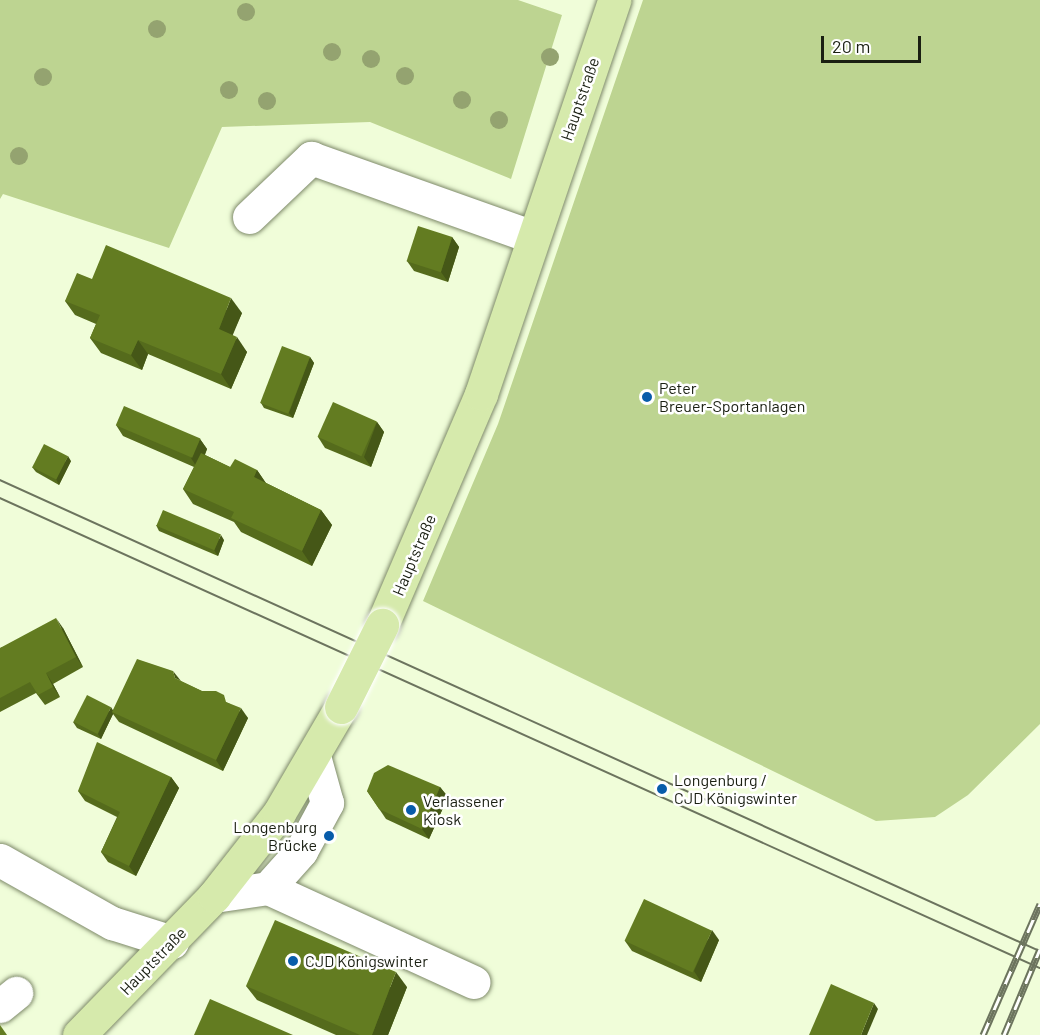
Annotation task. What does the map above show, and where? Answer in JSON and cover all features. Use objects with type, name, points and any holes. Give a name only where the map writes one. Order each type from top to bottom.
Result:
[{"type":"main road","name":"Hauptstraße","points":[[80,1035],[214,896],[279,813],[341,706],[382,625],[481,394],[614,0]]},
{"type":"street","points":[[249,217],[311,158],[533,237]]},
{"type":"street","points":[[268,888],[301,851],[327,803],[314,756]]},
{"type":"street","points":[[0,860],[112,923],[172,942]]},
{"type":"street","points":[[214,896],[268,888],[473,982]]},
{"type":"green space","points":[[0,0],[518,0],[562,15],[511,179],[370,122],[222,127],[169,248],[3,194],[0,199]]},
{"type":"green space","points":[[643,0],[1040,0],[1040,724],[968,795],[935,817],[876,821],[423,601],[498,424]]},
{"type":"building","points":[[418,226],[452,237],[441,272],[407,261]]},
{"type":"building","points":[[106,245],[231,298],[219,329],[237,337],[221,374],[138,340],[131,355],[90,338],[100,315],[65,301],[77,273],[92,279]]},
{"type":"building","points":[[282,346],[310,357],[288,414],[260,403]]},
{"type":"building","points":[[333,402],[377,422],[361,456],[318,437]]},
{"type":"building","points":[[124,406],[200,438],[192,458],[116,425]]},
{"type":"building","points":[[44,444],[68,456],[56,479],[32,467]]},
{"type":"building","points":[[201,453],[230,467],[235,459],[257,470],[254,477],[321,510],[302,551],[231,518],[234,512],[183,489]]},
{"type":"building","points":[[163,510],[221,535],[214,550],[156,526]]},
{"type":"building","points":[[56,618],[76,657],[46,673],[53,687],[38,695],[30,682],[0,698],[0,648]]},
{"type":"building","points":[[137,659],[173,671],[175,678],[202,691],[216,691],[224,695],[226,702],[241,708],[216,760],[112,712]]},
{"type":"building","points":[[87,695],[111,707],[97,734],[73,722]]},
{"type":"building","points":[[97,742],[171,777],[129,866],[101,852],[120,812],[78,791]]},
{"type":"building","name":"Verlassener Kiosk","points":[[388,765],[440,787],[422,829],[379,809],[367,791],[374,773]]},
{"type":"building","points":[[644,899],[712,931],[693,972],[625,941]]},
{"type":"building","points":[[275,920],[396,972],[372,1035],[360,1035],[246,986]]},
{"type":"building","points":[[831,984],[874,1003],[861,1035],[809,1035]]},
{"type":"building","points":[[210,999],[293,1035],[194,1035]]},
{"type":"building","points":[[0,1025],[7,1035],[0,1035]]},
{"type":"tram line","points":[[0,480],[1040,951]]},
{"type":"tram line","points":[[0,498],[1040,968]]},
{"type":"railway","points":[[983,1035],[1040,904]]},
{"type":"railway","points":[[1004,1035],[1040,949]]},
{"type":"place","name":"Peter Breuer-Sportanlagen","points":[[647,397]]},
{"type":"place","name":"Longenburg / CJD Königswinter","points":[[662,789]]},
{"type":"place","name":"Verlassener Kiosk","points":[[411,810]]},
{"type":"place","name":"Longenburg Brücke","points":[[329,836]]},
{"type":"place","name":"CJD Königswinter","points":[[293,961]]}]
